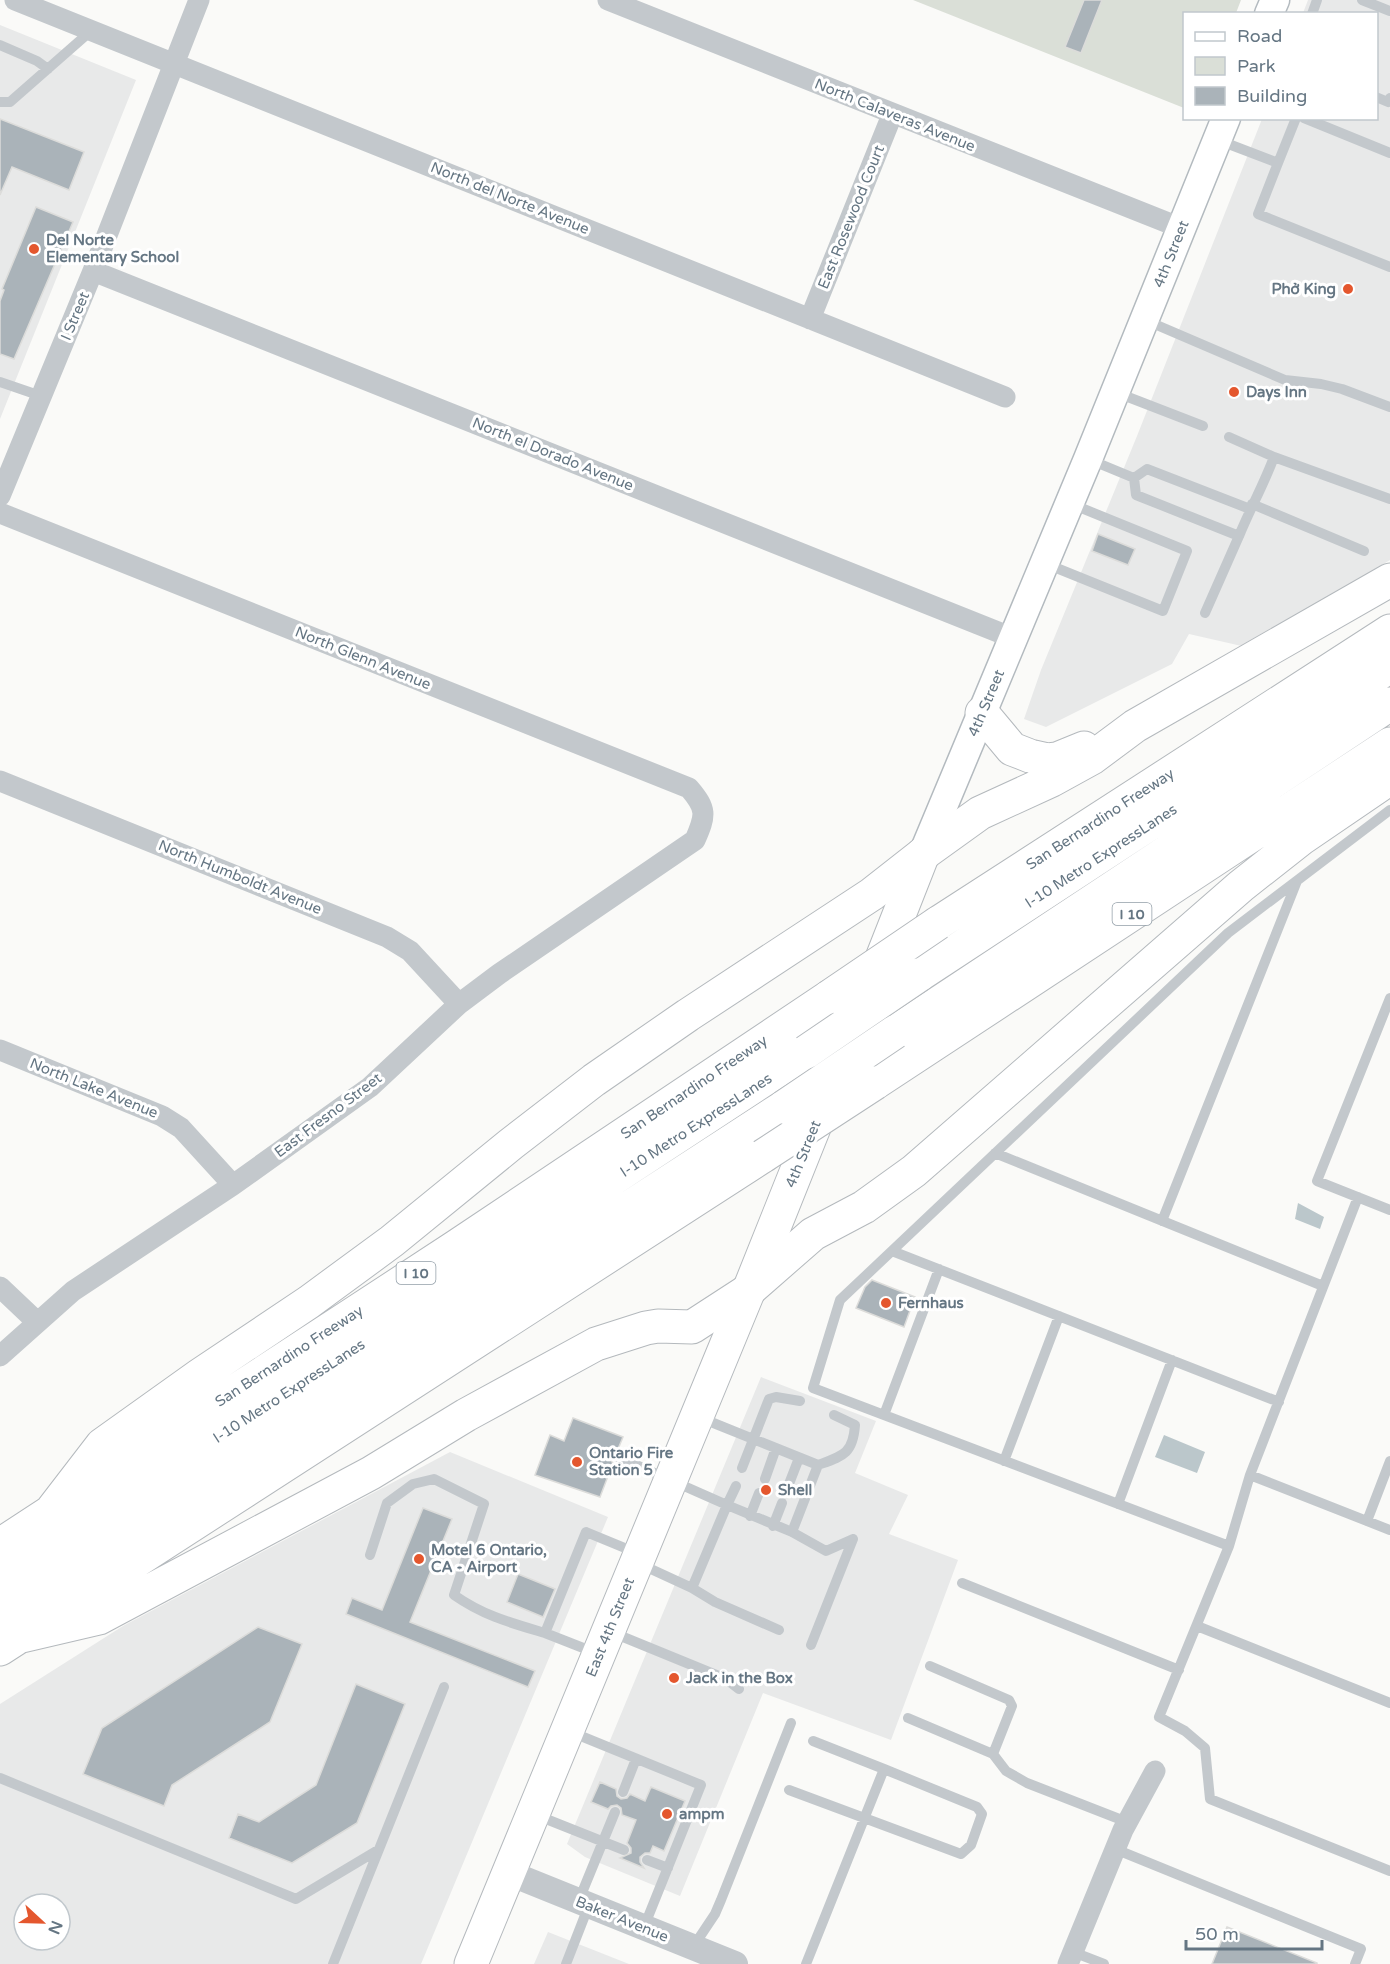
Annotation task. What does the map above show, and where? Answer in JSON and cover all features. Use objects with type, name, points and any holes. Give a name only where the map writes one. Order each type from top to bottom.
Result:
[{"type":"main road","name":"4th Street","points":[[749,1290],[922,854],[1088,459],[1222,129]]},
{"type":"main road","points":[[52,1510],[102,1445],[200,1375],[309,1302],[392,1241],[594,1080],[872,894],[922,854],[980,813],[1052,780],[1092,758],[1135,726],[1390,580]]},
{"type":"main road","name":"San Bernardino Freeway","points":[[0,1545],[438,1258],[938,922],[1390,631]]},
{"type":"main road","name":"I-10 Metro ExpressLanes","points":[[0,1581],[1390,666]]},
{"type":"main road","name":"I-10 Metro ExpressLanes","points":[[7,1634],[895,1032],[1390,704]]},
{"type":"main road","points":[[982,713],[1012,749],[1048,760],[1070,754],[1114,733],[1135,726]]},
{"type":"main road","name":"I 10","points":[[7,1634],[763,1156],[1390,744]]},
{"type":"main road","points":[[7,1634],[99,1618],[361,1478],[466,1415],[596,1344],[646,1328],[692,1327],[749,1290],[813,1234],[864,1207],[914,1171],[1241,886],[1302,838],[1390,778]]},
{"type":"main road","name":"East 4th Street","points":[[471,1964],[749,1290]]},
{"type":"street","name":"North del Norte Avenue","points":[[15,0],[1005,397]]},
{"type":"street","name":"I Street","points":[[0,496],[93,271],[200,0]]},
{"type":"street","name":"North Calaveras Avenue","points":[[608,0],[892,115],[1182,228]]},
{"type":"street","name":"East Rosewood Court","points":[[810,319],[892,115]]},
{"type":"street","name":"North el Dorado Avenue","points":[[93,271],[1013,638]]},
{"type":"street","name":"North Glenn Avenue","points":[[0,513],[689,788],[702,803],[703,822]]},
{"type":"street","name":"North Humboldt Avenue","points":[[0,781],[387,937],[410,951],[459,1004]]},
{"type":"street","name":"East Fresno Street","points":[[0,1356],[74,1291],[233,1185],[370,1087],[459,1004],[499,974],[695,840],[703,822]]},
{"type":"street","name":"North Lake Avenue","points":[[0,1050],[162,1116],[181,1128],[233,1185]]},
{"type":"street","points":[[0,1287],[37,1322]]},
{"type":"street","points":[[1070,1958],[1127,1822],[1155,1771]]},
{"type":"street","name":"Baker Avenue","points":[[509,1873],[713,1958]]},
{"type":"lane","points":[[1365,5],[1390,11]]},
{"type":"lane","points":[[0,102],[10,102],[92,30]]},
{"type":"lane","points":[[0,45],[37,61],[48,69]]},
{"type":"lane","points":[[1378,97],[1388,102],[1390,98]]},
{"type":"lane","points":[[1295,120],[1258,214],[1390,267]]},
{"type":"lane","points":[[1309,120],[1390,153]]},
{"type":"lane","points":[[1222,129],[1278,164]]},
{"type":"lane","points":[[1144,320],[1286,380],[1342,389],[1390,407]]},
{"type":"lane","points":[[0,382],[41,396]]},
{"type":"lane","points":[[1115,392],[1203,426]]},
{"type":"lane","points":[[1229,437],[1274,457],[1390,499]]},
{"type":"lane","points":[[1205,614],[1274,457]]},
{"type":"lane","points":[[1088,459],[1134,477]]},
{"type":"lane","points":[[1134,477],[1147,469],[1364,551]]},
{"type":"lane","points":[[1134,477],[1136,495],[1239,536]]},
{"type":"lane","points":[[1044,563],[1163,611],[1187,551],[1069,503]]},
{"type":"lane","points":[[1229,1546],[813,1388],[840,1300],[1228,933],[1390,810]]},
{"type":"lane","points":[[1162,1221],[1298,880]]},
{"type":"lane","points":[[1390,998],[1317,1181],[1390,1210]]},
{"type":"lane","points":[[995,1153],[1323,1286]]},
{"type":"lane","points":[[1358,1197],[1250,1475],[1229,1546],[1159,1717],[1185,1731],[1205,1748],[1210,1799],[1390,1871]]},
{"type":"lane","points":[[892,1251],[1279,1402]]},
{"type":"lane","points":[[884,1415],[939,1269]]},
{"type":"lane","points":[[1004,1461],[1059,1316]]},
{"type":"lane","points":[[1118,1504],[1172,1360]]},
{"type":"lane","points":[[742,1468],[769,1399],[776,1396],[800,1401]]},
{"type":"lane","points":[[697,1416],[818,1466],[843,1456],[854,1440],[855,1425],[834,1415]]},
{"type":"lane","points":[[765,1479],[776,1448]]},
{"type":"lane","points":[[616,1456],[773,1526],[792,1532],[826,1551],[853,1539],[811,1645]]},
{"type":"lane","points":[[787,1489],[799,1458]]},
{"type":"lane","points":[[1366,1521],[1390,1461]]},
{"type":"lane","points":[[792,1532],[818,1466]]},
{"type":"lane","points":[[1250,1475],[1390,1530]]},
{"type":"lane","points":[[370,1555],[387,1503],[413,1484],[435,1479],[484,1504],[454,1595],[496,1619],[545,1633],[604,1642],[726,1679],[739,1689]]},
{"type":"lane","points":[[692,1588],[736,1486]]},
{"type":"lane","points":[[750,1516],[759,1493]]},
{"type":"lane","points":[[773,1526],[782,1503]]},
{"type":"lane","points":[[545,1633],[586,1532],[639,1558],[715,1602],[779,1630]]},
{"type":"lane","points":[[962,1583],[1179,1670]]},
{"type":"lane","points":[[1197,1626],[1390,1703]]},
{"type":"lane","points":[[930,1666],[1009,1700],[1011,1706],[993,1754]]},
{"type":"lane","points":[[333,1964],[444,1687]]},
{"type":"lane","points":[[908,1718],[993,1754],[1005,1771],[1027,1783],[1127,1822]]},
{"type":"lane","points":[[713,1958],[715,1914],[791,1723]]},
{"type":"lane","points":[[568,1731],[701,1785],[644,1928]]},
{"type":"lane","points":[[789,1790],[961,1854],[971,1845],[982,1814],[977,1807],[813,1741]]},
{"type":"lane","points":[[623,1792],[636,1759]]},
{"type":"lane","points":[[806,1964],[884,1769]]},
{"type":"lane","points":[[0,1778],[296,1899],[378,1850]]},
{"type":"lane","points":[[566,1964],[602,1842],[615,1812]]},
{"type":"lane","points":[[533,1814],[624,1850]]},
{"type":"lane","points":[[1115,1849],[1361,1949],[1355,1964]]},
{"type":"lane","points":[[647,1860],[668,1868]]},
{"type":"lane","points":[[1070,1958],[1104,1964]]},
{"type":"shaded area","points":[[1308,0],[1390,0],[1390,560],[1246,647],[1189,634],[1172,664],[1046,727],[1024,719],[1041,670],[1137,436],[1262,120],[1378,120],[1378,12],[1303,12]]},
{"type":"shaded area","name":"Del Norte Elementary School","points":[[0,25],[136,80],[0,419]]},
{"type":"shaded area","points":[[1298,1203],[1324,1217],[1320,1229],[1295,1219]]},
{"type":"shaded area","points":[[761,1377],[876,1421],[855,1473],[908,1495],[889,1534],[958,1560],[891,1740],[763,1693],[680,1896],[585,1857],[567,1844]]},
{"type":"shaded area","points":[[1164,1435],[1205,1452],[1197,1473],[1155,1457]]},
{"type":"shaded area","points":[[450,1452],[608,1517],[421,1964],[0,1964],[0,1704],[123,1626]]},
{"type":"shaded area","points":[[548,1932],[629,1964],[534,1964]]},
{"type":"green space","points":[[913,0],[1241,0],[1236,12],[1183,12],[1183,108]]},
{"type":"building","points":[[1084,0],[1102,0],[1081,53],[1065,47]]},
{"type":"building","points":[[0,119],[84,152],[69,190],[12,167],[0,195]]},
{"type":"building","points":[[36,207],[73,222],[14,359],[0,354],[0,301],[4,290],[2,289]]},
{"type":"building","points":[[1098,534],[1135,549],[1128,565],[1092,551]]},
{"type":"building","name":"Fernhaus","points":[[872,1280],[915,1297],[904,1327],[856,1308],[865,1287]]},
{"type":"building","name":"Ontario Fire Station 5","points":[[573,1418],[623,1437],[618,1449],[612,1450],[609,1454],[613,1463],[600,1497],[535,1475],[550,1435],[564,1441]]},
{"type":"building","name":"Motel 6 Ontario, CA - Airport","points":[[423,1508],[452,1519],[410,1622],[535,1671],[528,1687],[346,1614],[352,1598],[382,1610]]},
{"type":"building","points":[[518,1574],[555,1589],[543,1617],[507,1602]]},
{"type":"building","points":[[258,1627],[302,1644],[270,1722],[172,1785],[164,1806],[83,1774],[102,1728]]},
{"type":"building","points":[[356,1684],[405,1704],[357,1823],[292,1863],[229,1838],[238,1814],[259,1822],[316,1785]]},
{"type":"building","points":[[600,1782],[616,1789],[617,1796],[621,1799],[627,1798],[630,1794],[645,1801],[651,1787],[685,1801],[664,1851],[653,1846],[650,1853],[645,1853],[640,1857],[644,1868],[620,1858],[631,1853],[631,1848],[627,1843],[636,1820],[622,1815],[621,1808],[617,1805],[608,1809],[591,1802]]},
{"type":"building","points":[[1227,1927],[1317,1963],[1317,1964],[1212,1964]]},
{"type":"place","name":"Del Norte Elementary School","points":[[34,249]]},
{"type":"place","name":"Phở King","points":[[1348,289]]},
{"type":"place","name":"Days Inn","points":[[1234,392]]},
{"type":"place","name":"Fernhaus","points":[[886,1303]]},
{"type":"place","name":"Ontario Fire Station 5","points":[[577,1462]]},
{"type":"place","name":"Shell","points":[[766,1490]]},
{"type":"place","name":"Motel 6 Ontario, CA - Airport","points":[[419,1559]]},
{"type":"place","name":"Jack in the Box","points":[[674,1678]]},
{"type":"place","name":"ampm","points":[[667,1814]]}]
